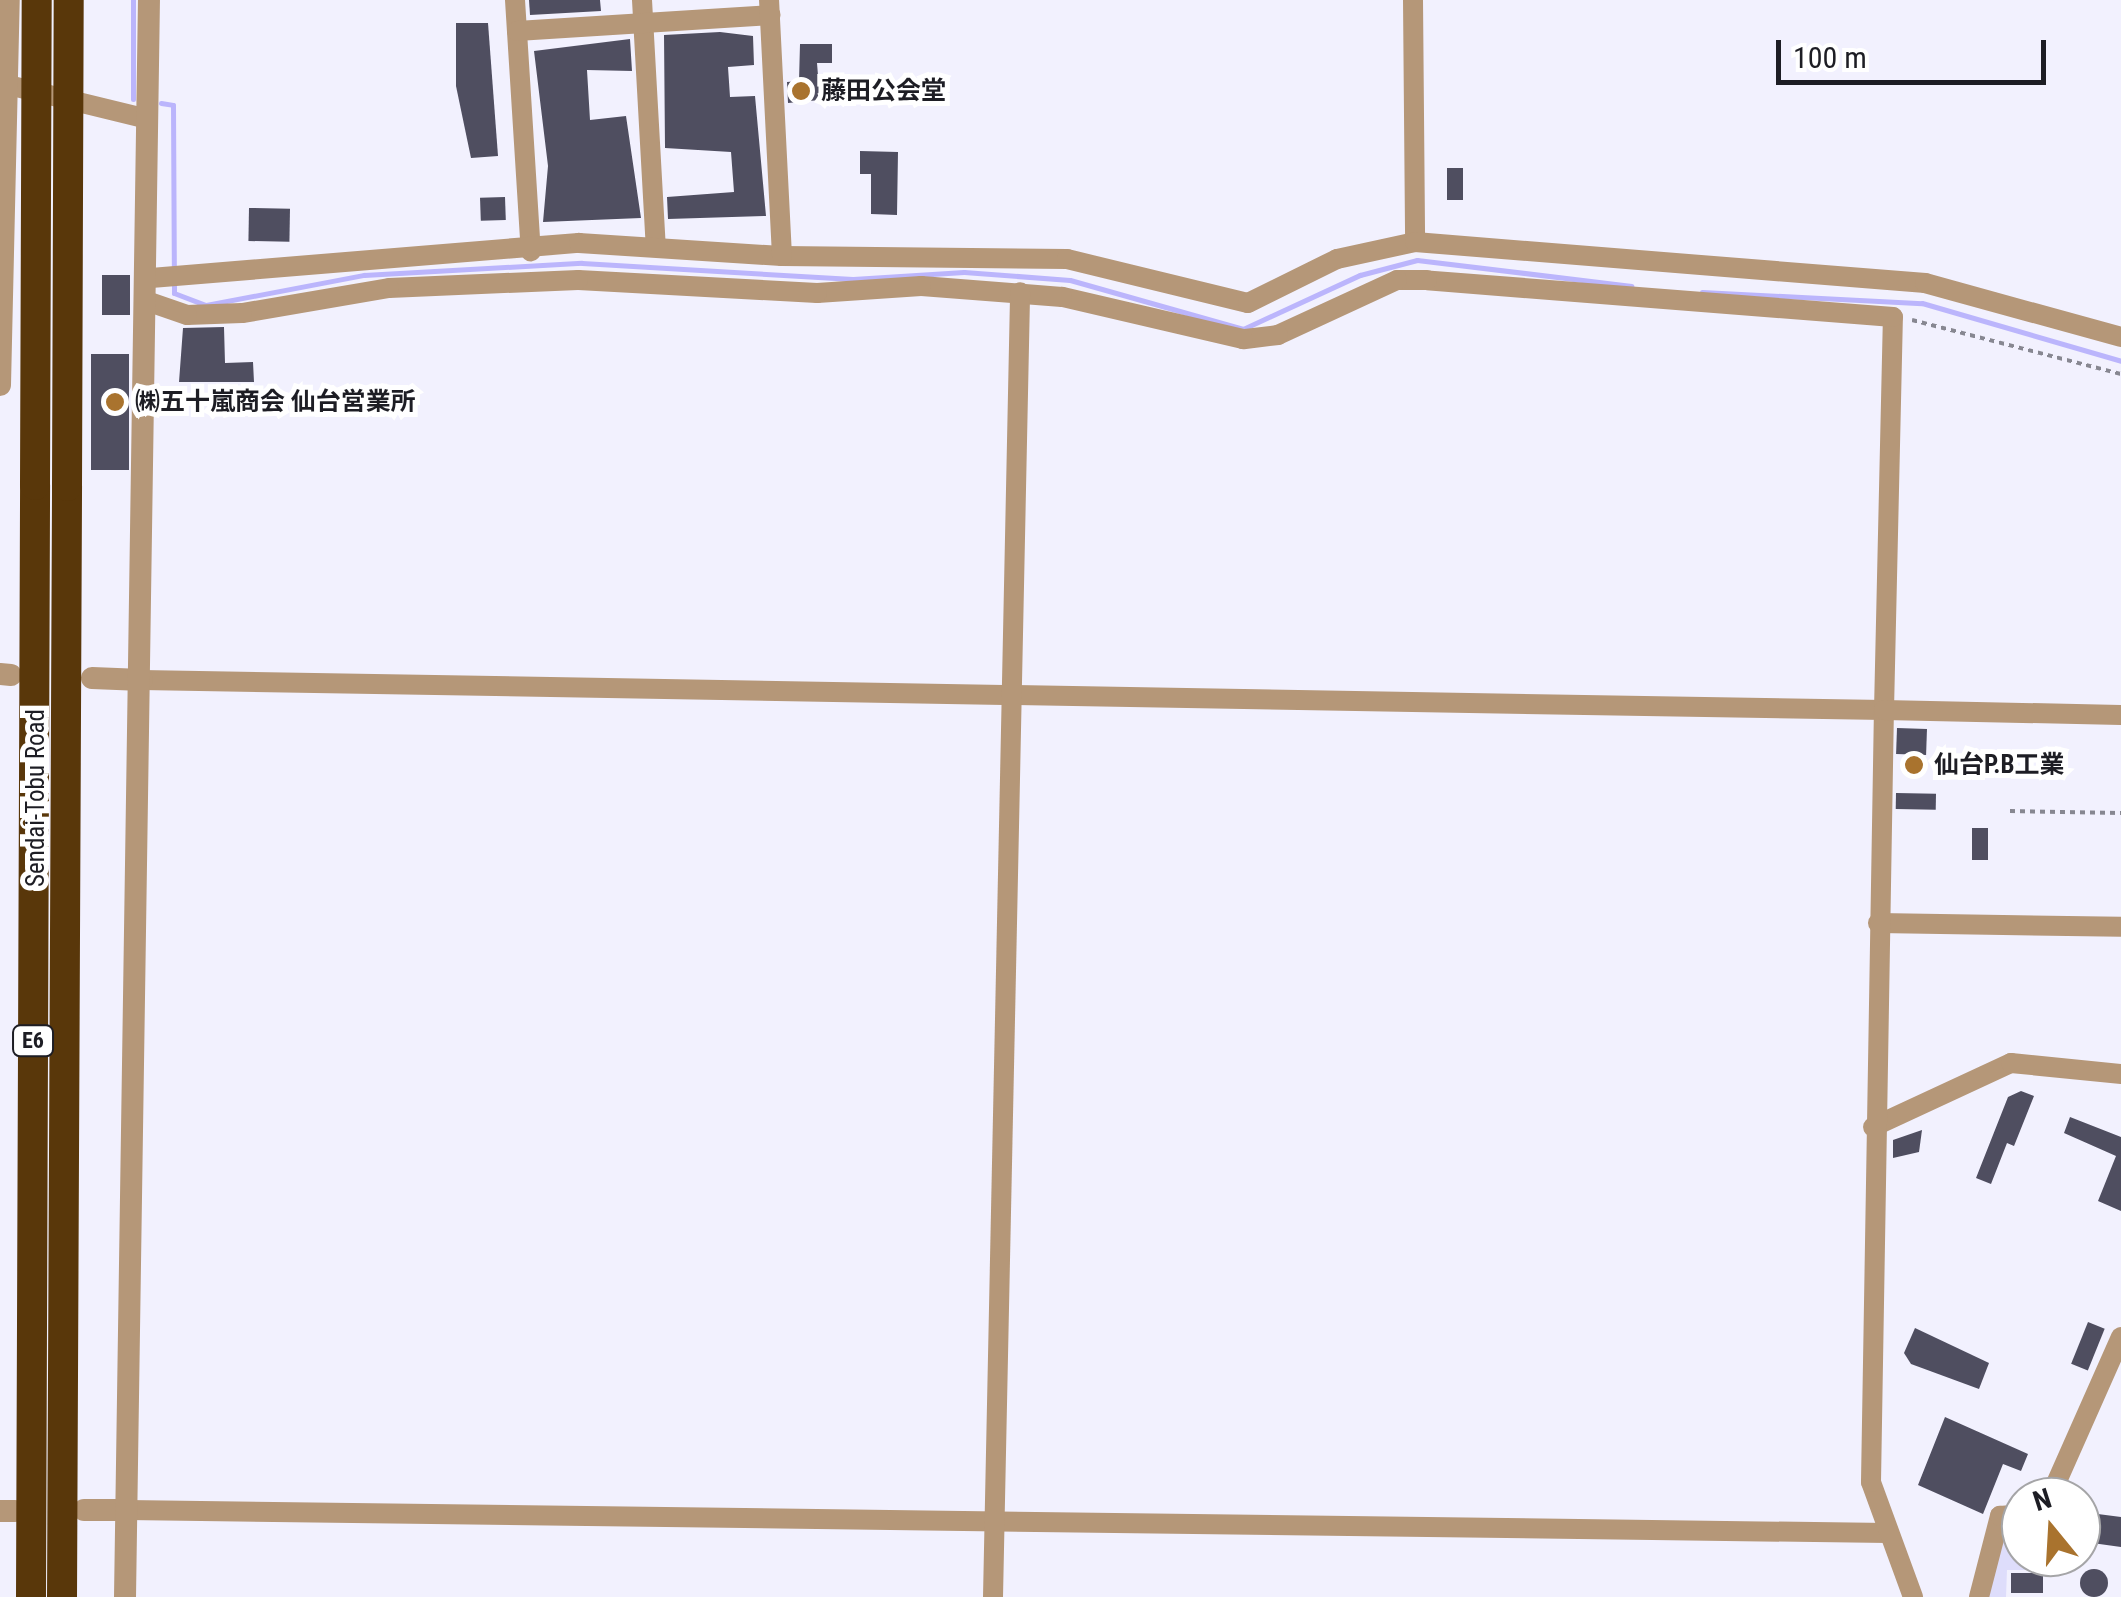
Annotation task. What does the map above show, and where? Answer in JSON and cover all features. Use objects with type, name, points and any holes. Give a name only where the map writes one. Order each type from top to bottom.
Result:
[{"type":"highway","name":"Sendai-Tobu Road","points":[[31,1597],[37,0]]},
{"type":"highway","name":"Sendai-Tobu Road","points":[[62,1597],[69,0]]},
{"type":"street","points":[[0,385],[9,0]]},
{"type":"street","points":[[125,1597],[150,302],[154,277],[148,119],[149,0]]},
{"type":"street","points":[[516,0],[531,250]]},
{"type":"street","points":[[642,0],[656,247]]},
{"type":"street","points":[[1413,0],[1415,242]]},
{"type":"street","points":[[517,32],[643,26],[769,8],[782,256]]},
{"type":"street","points":[[5,83],[148,119]]},
{"type":"street","points":[[154,277],[189,278],[344,258],[656,247],[782,256],[1067,260],[1248,303],[1337,259],[1415,242],[1924,284],[2121,337]]},
{"type":"street","points":[[150,302],[188,315],[242,313],[389,288],[578,280],[1020,292],[1244,339],[1278,335],[1396,280],[1893,317],[1873,1126],[1870,1463],[1888,1532],[1913,1597]]},
{"type":"street","points":[[993,1597],[1020,292]]},
{"type":"street","points":[[92,678],[2121,715]]},
{"type":"street","points":[[1878,923],[2121,927]]},
{"type":"street","points":[[1873,1126],[2010,1063],[2121,1074]]},
{"type":"street","points":[[2059,1477],[2121,1337]]},
{"type":"street","points":[[84,1510],[1888,1532]]},
{"type":"street","points":[[1979,1597],[2001,1516]]},
{"type":"path","points":[[1893,317],[2121,374]]},
{"type":"path","points":[[2010,811],[2121,814]]},
{"type":"shaded area","points":[[2001,1535],[2001,1577],[2007,1577],[2006,1597],[1982,1597]]},
{"type":"building","points":[[529,0],[600,0],[601,11],[530,15]]},
{"type":"building","points":[[456,23],[488,23],[498,156],[471,158],[456,86]]},
{"type":"building","points":[[720,32],[753,36],[754,65],[728,67],[730,97],[755,96],[766,216],[668,219],[667,197],[734,192],[731,152],[665,148],[664,35]]},
{"type":"building","points":[[630,39],[632,71],[587,70],[590,120],[626,116],[641,218],[543,222],[548,166],[534,51]]},
{"type":"building","points":[[800,44],[832,44],[832,63],[817,63],[820,100],[788,103],[787,82],[799,81]]},
{"type":"building","points":[[860,151],[898,152],[897,215],[871,214],[871,174],[860,174]]},
{"type":"building","points":[[1447,168],[1463,168],[1463,200],[1447,200]]},
{"type":"building","points":[[505,197],[506,220],[481,221],[480,198]]},
{"type":"building","points":[[249,208],[290,209],[289,242],[248,241]]},
{"type":"building","points":[[102,275],[130,275],[130,315],[102,315]]},
{"type":"building","points":[[224,327],[225,363],[253,362],[254,382],[179,382],[183,328]]},
{"type":"building","name":"㈱五十嵐商会 仙台営業所","points":[[91,354],[129,354],[129,470],[91,470]]},
{"type":"building","points":[[1897,728],[1927,729],[1926,755],[1896,754]]},
{"type":"building","points":[[1896,793],[1936,794],[1936,810],[1896,809]]},
{"type":"building","points":[[1972,828],[1988,828],[1988,860],[1972,860]]},
{"type":"building","points":[[2021,1091],[2034,1096],[2014,1146],[2007,1143],[1991,1184],[1976,1178],[2008,1097]]},
{"type":"building","points":[[2070,1117],[2121,1137],[2121,1211],[2098,1201],[2116,1156],[2064,1133]]},
{"type":"building","points":[[1922,1130],[1919,1152],[1893,1158],[1893,1140]]},
{"type":"building","points":[[2088,1322],[2105,1329],[2088,1370],[2071,1364]]},
{"type":"building","points":[[1915,1328],[1989,1363],[1979,1389],[1911,1364],[1904,1353]]},
{"type":"building","points":[[1945,1417],[2028,1454],[2021,1471],[2003,1464],[1983,1514],[1918,1485]]},
{"type":"building","points":[[2101,1514],[2121,1517],[2121,1547],[2101,1544]]},
{"type":"building","points":[[2101,1571],[2107,1578],[2107,1588],[2099,1596],[2089,1596],[2081,1588],[2082,1577],[2101,1577]]},
{"type":"building","points":[[2011,1577],[2043,1577],[2043,1593],[2011,1593]]},
{"type":"waterway","points":[[133,0],[133,99]]},
{"type":"waterway","points":[[161,103],[173,105],[174,270]]},
{"type":"waterway","points":[[174,281],[174,293],[206,305],[364,275],[582,263],[853,279],[964,272],[1070,280],[1243,329],[1360,275],[1417,260],[1631,286]]},
{"type":"waterway","points":[[1702,292],[1922,303],[2121,361]]},
{"type":"place","name":"藤田公会堂","points":[[801,91]]},
{"type":"place","name":"㈱五十嵐商会 仙台営業所","points":[[115,402]]},
{"type":"place","name":"仙台P.B工業","points":[[1914,765]]}]
